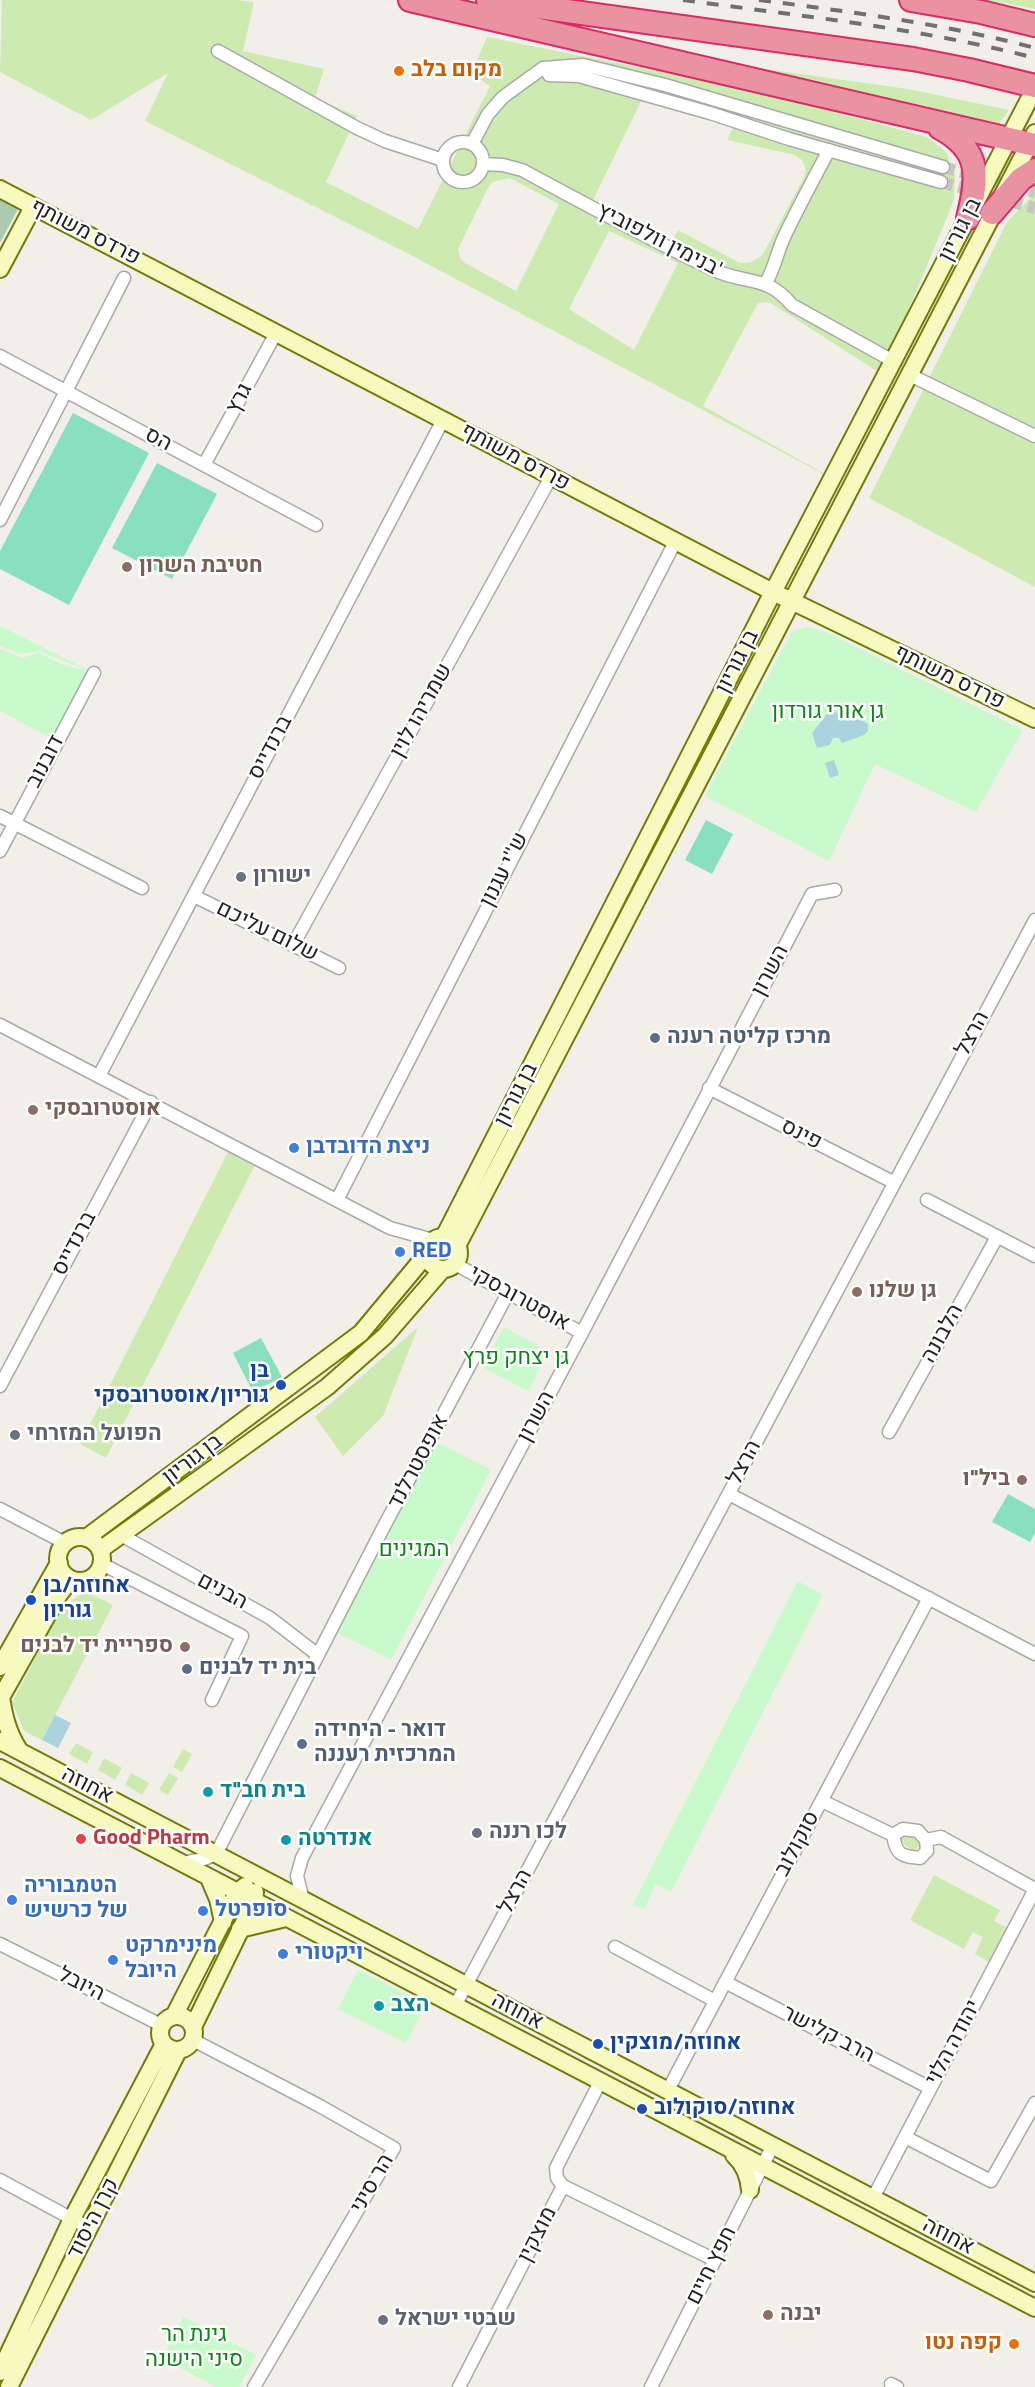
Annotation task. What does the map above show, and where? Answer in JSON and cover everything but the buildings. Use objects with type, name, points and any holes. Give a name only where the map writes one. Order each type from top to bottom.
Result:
[{"type":"highway","points":[[410,0],[887,110],[1026,137]]},
{"type":"highway","points":[[488,0],[913,59],[1035,87]]},
{"type":"highway","points":[[911,0],[981,12],[1035,25]]},
{"type":"highway","points":[[887,110],[936,126],[951,134],[964,145],[973,160],[975,184],[968,218]]},
{"type":"highway","points":[[992,213],[1021,179],[1035,170]]},
{"type":"main road","name":"בן גוריון","points":[[86,1538],[361,1333],[440,1244],[792,601],[910,375],[992,213],[1026,137],[1035,87]]},
{"type":"main road","name":"בן גוריון","points":[[440,1244],[773,592],[968,218],[1026,137]]},
{"type":"main road","name":"פרדס משותף","points":[[0,189],[675,542],[1035,719]]},
{"type":"main road","points":[[0,269],[33,207]]},
{"type":"main road","points":[[440,1244],[459,1256],[449,1267],[430,1264],[440,1244]]},
{"type":"main road","name":"בן גוריון","points":[[101,1557],[121,1535],[327,1387],[385,1336],[449,1267]]},
{"type":"main road","points":[[86,1538],[92,1540],[101,1557],[93,1576],[86,1580],[72,1579],[61,1570],[58,1556],[65,1543],[71,1539],[86,1538]]},
{"type":"main road","points":[[0,1667],[59,1563]]},
{"type":"main road","points":[[20,1751],[4,1718],[1,1698],[58,1596],[72,1579]]},
{"type":"main road","name":"אחוזה","points":[[0,1741],[873,2198],[1032,2277]]},
{"type":"main road","name":"אחוזה","points":[[0,1768],[1035,2308]]},
{"type":"main road","points":[[257,1876],[254,1902],[187,2048],[171,2048],[160,2035],[237,1893],[257,1876]]},
{"type":"main road","points":[[209,1878],[223,1922]]},
{"type":"main road","points":[[240,1929],[286,1918]]},
{"type":"main road","points":[[168,2021],[183,2017],[193,2033]]},
{"type":"main road","name":"קרן היסוד","points":[[0,2372],[72,2218],[171,2048]]},
{"type":"main road","name":"קרן היסוד","points":[[9,2387],[89,2228],[171,2048]]},
{"type":"main road","points":[[724,2147],[739,2159],[746,2169],[750,2179],[750,2190]]},
{"type":"street","points":[[218,51],[357,128],[385,141],[443,160]]},
{"type":"street","points":[[472,144],[488,114],[503,97],[543,68],[583,65],[665,85],[943,167]]},
{"type":"street","points":[[522,83],[537,76],[560,74],[579,76],[941,182]]},
{"type":"street","points":[[461,142],[472,144],[482,154],[483,164],[477,177],[466,182],[459,181],[448,174],[443,160],[448,148],[454,144],[461,142]]},
{"type":"street","points":[[766,283],[776,265],[785,236],[829,150]]},
{"type":"street","name":"בנימין וולפוביץ'","points":[[483,164],[502,165],[522,170],[726,276],[766,283],[783,294],[792,305],[893,361]]},
{"type":"street","points":[[0,520],[124,278]]},
{"type":"street","name":"גרץ","points":[[204,465],[276,333]]},
{"type":"street","name":"הס","points":[[0,356],[316,525]]},
{"type":"street","points":[[910,375],[1035,436]]},
{"type":"street","name":"ברנדייס","points":[[99,1076],[443,420]]},
{"type":"street","name":"שמריהו לוין","points":[[293,945],[551,477]]},
{"type":"street","name":"ש''י עגנון","points":[[337,1200],[675,542]]},
{"type":"street","name":"דובנוב","points":[[0,851],[94,672]]},
{"type":"street","points":[[0,816],[142,888]]},
{"type":"street","name":"השרון","points":[[303,1900],[297,1876],[302,1858],[582,1333],[812,894],[835,890]]},
{"type":"street","name":"שלום עליכם","points":[[194,896],[339,968]]},
{"type":"street","name":"הרצל","points":[[455,2006],[893,1182],[1035,920]]},
{"type":"street","points":[[0,1025],[390,1228],[440,1244]]},
{"type":"street","name":"פינס","points":[[709,1088],[893,1182]]},
{"type":"street","name":"ברנדייס","points":[[0,1386],[151,1102]]},
{"type":"street","points":[[927,1200],[1035,1256]]},
{"type":"street","name":"הלבונה","points":[[889,1432],[997,1237]]},
{"type":"street","name":"אוסטרובסקי","points":[[449,1267],[508,1293],[582,1333]]},
{"type":"street","name":"אופסטרלנד","points":[[216,1854],[508,1293]]},
{"type":"street","points":[[729,1494],[1035,1654]]},
{"type":"street","points":[[0,1509],[65,1543]]},
{"type":"street","name":"הבנים","points":[[121,1535],[270,1618],[318,1655]]},
{"type":"street","name":"הבנים","points":[[101,1557],[242,1636],[212,1700]]},
{"type":"street","name":"סוקולוב","points":[[668,2090],[929,1599]]},
{"type":"street","points":[[822,1801],[893,1835]]},
{"type":"street","points":[[903,1828],[918,1831],[926,1840],[927,1851],[920,1858],[904,1857],[895,1849],[893,1835],[903,1828]]},
{"type":"street","points":[[926,1840],[941,1838],[1035,1889]]},
{"type":"street","points":[[181,1863],[216,1854]]},
{"type":"street","name":"יהודה הלוי","points":[[873,2198],[1035,1889]]},
{"type":"street","name":"היובל","points":[[0,1944],[168,2021]]},
{"type":"street","points":[[615,1947],[715,2001]]},
{"type":"street","name":"הרב קלישר","points":[[725,1982],[930,2088]]},
{"type":"street","name":"הר סיני","points":[[193,2033],[394,2148],[254,2387]]},
{"type":"street","name":"מוצקין","points":[[459,2387],[563,2186],[557,2178],[556,2168],[600,2082]]},
{"type":"street","points":[[905,2137],[991,2181],[1035,2103]]},
{"type":"street","name":"חפץ חיים","points":[[651,2387],[773,2145]]},
{"type":"street","points":[[0,2180],[89,2228]]},
{"type":"street","points":[[563,2186],[715,2260]]},
{"type":"green space","points":[[2,0],[235,0],[254,2],[243,51],[324,69],[315,98],[357,116],[326,182],[418,229],[490,86],[471,74],[487,37],[692,78],[805,104],[927,137],[946,152],[955,175],[954,200],[885,367],[829,477],[405,252],[145,121],[168,73],[91,120],[0,72]],"holes":[[[646,91],[737,120],[727,140],[795,155],[802,160],[806,170],[763,254],[747,263],[740,263],[678,230],[672,241],[593,200]],[[510,178],[559,204],[516,291],[465,263],[460,258],[458,249],[492,182]],[[609,231],[678,263],[634,350],[569,309]],[[769,302],[877,371],[874,382],[825,474],[703,406],[758,303]]]},
{"type":"green space","points":[[988,0],[1035,0],[1035,9]]},
{"type":"green space","points":[[680,57],[908,89],[1009,110],[998,125]]},
{"type":"green space","points":[[1035,193],[1035,587],[869,498],[1007,222]]},
{"type":"green space","points":[[0,200],[18,209],[0,243]]},
{"type":"green space","points":[[73,413],[149,453],[69,605],[0,569],[0,551]]},
{"type":"green space","points":[[157,463],[217,494],[172,579],[112,548]]},
{"type":"green space","points":[[0,626],[94,673],[57,741],[0,711],[0,649],[22,658],[39,653],[66,666],[86,670],[39,651],[21,654],[0,646]]},
{"type":"green space","name":"גן אורי גורדון","points":[[807,627],[826,632],[1023,730],[976,812],[875,764],[829,861],[705,796],[792,631]]},
{"type":"green space","points":[[706,820],[733,834],[712,874],[685,860]]},
{"type":"green space","points":[[228,1152],[255,1165],[106,1458],[80,1444]]},
{"type":"green space","points":[[418,1327],[383,1416],[343,1456],[315,1417]]},
{"type":"green space","name":"גן יצחק פרץ","points":[[504,1327],[549,1352],[528,1391],[482,1367]]},
{"type":"green space","points":[[261,1338],[282,1377],[253,1392],[233,1353]]},
{"type":"green space","name":"המגינים","points":[[436,1442],[491,1470],[391,1660],[336,1632]]},
{"type":"green space","points":[[1008,1494],[1035,1509],[1035,1533],[1030,1542],[992,1522]]},
{"type":"green space","points":[[798,1581],[823,1595],[671,1892],[656,1884],[644,1909],[633,1904]]},
{"type":"green space","points":[[85,1591],[113,1605],[42,1740],[24,1731],[12,1702],[61,1609]]},
{"type":"green space","points":[[76,1743],[93,1752],[87,1764],[69,1754]]},
{"type":"green space","points":[[183,1749],[192,1754],[182,1772],[173,1767]]},
{"type":"green space","points":[[104,1758],[122,1768],[115,1780],[98,1770]]},
{"type":"green space","points":[[131,1773],[149,1783],[142,1795],[125,1785]]},
{"type":"green space","points":[[169,1773],[178,1778],[168,1795],[159,1790]]},
{"type":"green space","points":[[907,1835],[917,1839],[920,1845],[917,1849],[910,1849],[900,1841]]},
{"type":"green space","points":[[934,1875],[1000,1910],[994,1921],[1007,1928],[989,1962],[975,1954],[983,1937],[973,1932],[964,1949],[910,1920]]},
{"type":"green space","points":[[358,1970],[426,2004],[406,2043],[338,2009]]},
{"type":"green space","name":"גינת הר סיני הישנה","points":[[183,2317],[256,2355],[239,2387],[216,2387],[162,2358]]},
{"type":"water","points":[[835,712],[849,719],[863,720],[868,724],[868,731],[864,735],[842,743],[839,738],[833,738],[830,745],[817,748],[812,733],[827,714]]},
{"type":"water","points":[[834,760],[839,775],[830,778],[825,763]]},
{"type":"water","points":[[55,1715],[71,1723],[58,1748],[42,1740]]},
{"type":"tunnel","points":[[943,167],[1035,192]]},
{"type":"tunnel","points":[[941,182],[1035,208]]},
{"type":"railway","points":[[683,0],[904,31],[1035,58]]},
{"type":"railway","points":[[759,0],[933,25],[1035,48]]},
{"type":"place","name":"מקום בלב","points":[[399,71]]},
{"type":"place","name":"חטיבת השרון","points":[[127,567]]},
{"type":"place","name":"ישורון","points":[[241,877]]},
{"type":"place","name":"מרכז קליטה רענה","points":[[655,1038]]},
{"type":"place","name":"אוסטרובסקי","points":[[33,1110]]},
{"type":"place","name":"ניצת הדובדבן","points":[[294,1148]]},
{"type":"place","name":"RED","points":[[400,1252]]},
{"type":"place","name":"גן שלנו","points":[[857,1292]]},
{"type":"place","name":"בן גוריון/אוסטרובסקי","points":[[281,1385]]},
{"type":"place","name":"הפועל המזרחי","points":[[15,1435]]},
{"type":"place","name":"ביל\"ו","points":[[1022,1480]]},
{"type":"place","name":"אחוזה/בן גוריון","points":[[31,1600]]},
{"type":"place","name":"ספריית יד לבנים","points":[[185,1647]]},
{"type":"place","name":"בית יד לבנים","points":[[187,1669]]},
{"type":"place","name":"דואר - היחידה המרכזית רעננה","points":[[302,1744]]},
{"type":"place","name":"בית חב\"ד","points":[[208,1792]]},
{"type":"place","name":"לכו רננה","points":[[477,1833]]},
{"type":"place","name":"Good Pharm","points":[[81,1839]]},
{"type":"place","name":"אנדרטה","points":[[286,1840]]},
{"type":"place","name":"הטמבוריה של כרשיש","points":[[12,1900]]},
{"type":"place","name":"סופרטל","points":[[203,1911]]},
{"type":"place","name":"ויקטורי","points":[[283,1954]]},
{"type":"place","name":"מינימרקט היובל","points":[[113,1960]]},
{"type":"place","name":"הצב","points":[[379,2006]]},
{"type":"place","name":"אחוזה/מוצקין","points":[[598,2044]]},
{"type":"place","name":"אחוזה/סוקולוב","points":[[642,2109]]},
{"type":"place","name":"יבנה","points":[[768,2315]]},
{"type":"place","name":"שבטי ישראל","points":[[383,2320]]},
{"type":"place","name":"קפה נטו","points":[[1014,2344]]}]
